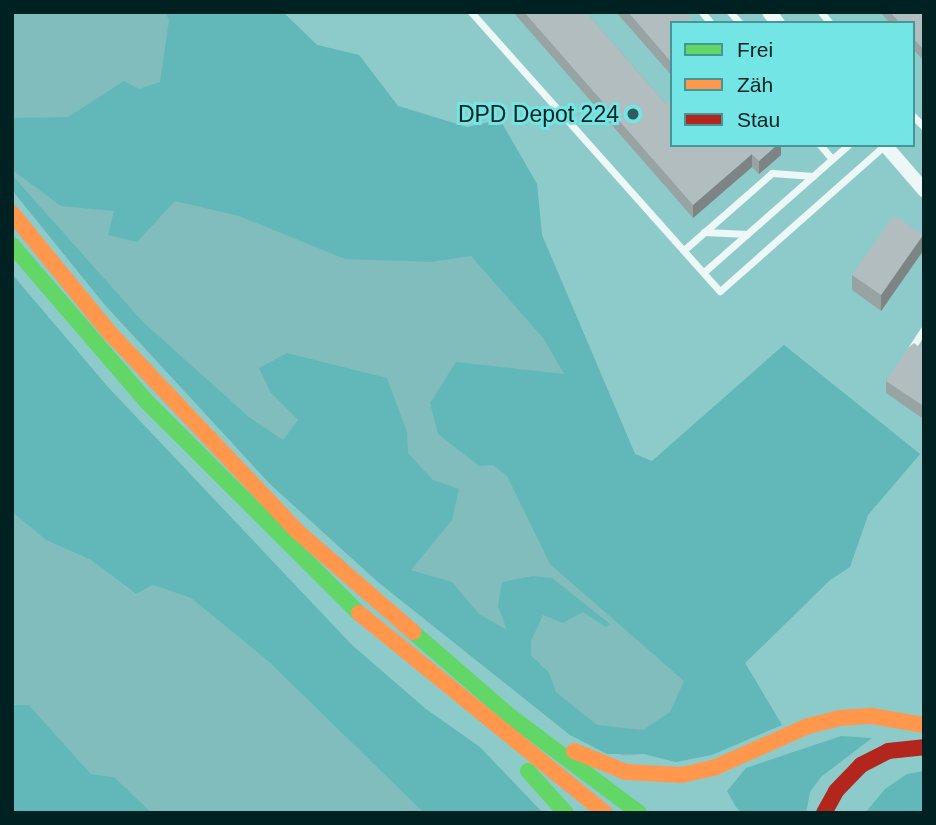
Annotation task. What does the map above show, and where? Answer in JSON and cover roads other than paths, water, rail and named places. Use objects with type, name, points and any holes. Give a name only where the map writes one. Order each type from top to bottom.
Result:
[{"type":"highway","points":[[12,212],[110,333],[240,473],[382,608],[510,716],[639,813]]},
{"type":"highway","points":[[12,245],[99,350],[235,496],[341,598],[461,701],[605,813]]},
{"type":"highway","points":[[461,701],[566,813]]},
{"type":"highway","points":[[510,716],[599,764],[645,775],[682,775],[716,767],[808,726],[840,718],[872,716],[924,725]]},
{"type":"highway","points":[[824,813],[836,791],[861,765],[888,751],[924,747]]},
{"type":"street","points":[[887,147],[924,190]]},
{"type":"lane","points":[[471,12],[720,291],[883,147]]},
{"type":"lane","points":[[822,147],[832,159]]},
{"type":"lane","points":[[704,272],[846,147]]},
{"type":"lane","points":[[684,250],[772,173],[813,176]]},
{"type":"lane","points":[[704,232],[747,234]]},
{"type":"lane","points":[[908,354],[924,329]]},
{"type":"place","name":"DPD Depot 224","points":[[633,114]]}]
